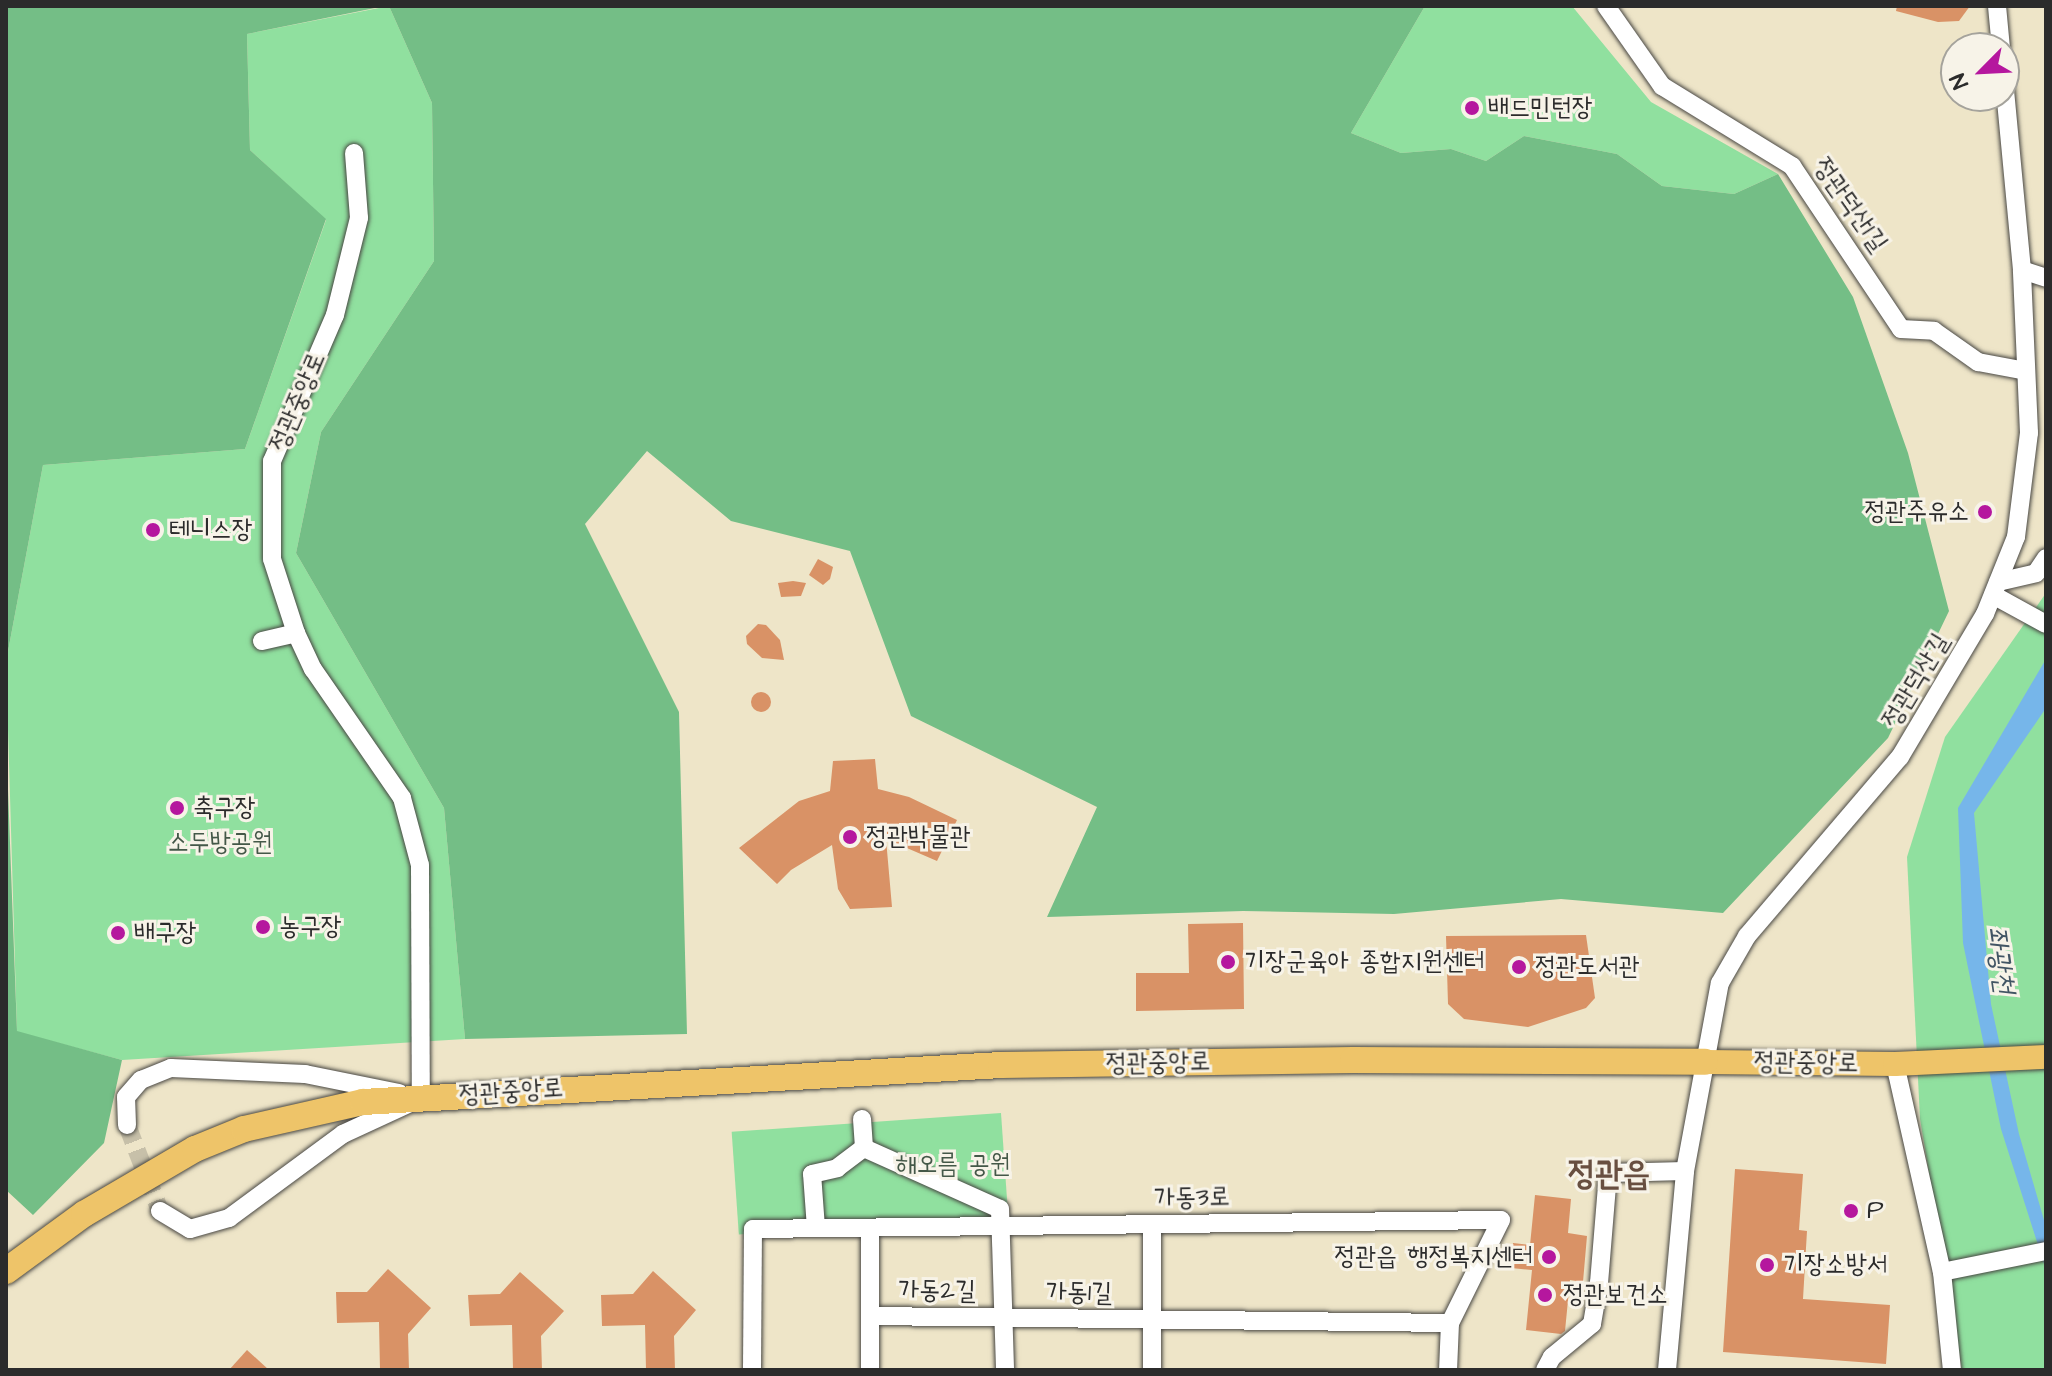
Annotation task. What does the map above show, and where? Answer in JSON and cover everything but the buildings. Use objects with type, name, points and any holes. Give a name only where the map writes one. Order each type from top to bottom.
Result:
[{"type":"highway","name":"정관중앙로","points":[[6,1271],[84,1214],[195,1149],[244,1129],[294,1115],[363,1102],[1001,1065],[1353,1060],[1705,1062]]},
{"type":"main road","name":"정관중앙로","points":[[1705,1062],[1895,1064],[2046,1057]]},
{"type":"street","name":"정관덕산1길","points":[[1606,6],[1662,86],[1792,166],[1901,329],[1934,331],[1978,362],[2026,371]]},
{"type":"street","points":[[1997,6],[1999,32]]},
{"type":"street","name":"정관덕산길","points":[[1667,1370],[1685,1171],[1720,983],[1747,936],[1900,757],[1939,696],[1995,589],[2016,537],[2029,433],[2022,270],[2007,112]]},
{"type":"street","name":"정관중앙로","points":[[354,153],[359,218],[335,315],[272,461],[272,559],[296,633],[313,669],[402,798],[420,865],[421,1098]]},
{"type":"street","points":[[2022,270],[2046,278]]},
{"type":"street","points":[[1995,589],[2036,573],[2046,558]]},
{"type":"street","points":[[1995,589],[2046,624]]},
{"type":"street","points":[[262,641],[296,633]]},
{"type":"street","name":"정관중앙로","points":[[1895,1064],[1942,1272],[1952,1370]]},
{"type":"street","points":[[127,1125],[126,1097],[141,1080],[171,1068],[305,1074],[421,1098]]},
{"type":"street","points":[[160,1211],[190,1229],[229,1218],[343,1134],[421,1098]]},
{"type":"street","points":[[862,1119],[864,1148]]},
{"type":"street","points":[[864,1148],[1000,1209],[1003,1226],[1005,1370]]},
{"type":"street","points":[[816,1228],[812,1174],[837,1168],[864,1148]]},
{"type":"street","points":[[1545,1370],[1552,1357],[1592,1324],[1599,1283],[1608,1173],[1685,1171]]},
{"type":"street","name":"가동3로","points":[[752,1370],[753,1229],[1501,1220],[1450,1323]]},
{"type":"street","points":[[1152,1224],[1152,1370]]},
{"type":"street","name":"가동2길","points":[[870,1228],[870,1370]]},
{"type":"street","points":[[1942,1272],[2046,1251]]},
{"type":"street","name":"가동2길","points":[[870,1316],[1005,1318]]},
{"type":"street","name":"가동1길","points":[[1005,1318],[1450,1323]]},
{"type":"street","points":[[1448,1370],[1450,1323]]},
{"type":"green space","points":[[6,6],[385,6],[247,34],[250,150],[326,219],[245,449],[43,465],[6,662]]},
{"type":"green space","name":"소두방공원","points":[[389,6],[432,103],[434,261],[321,432],[296,553],[444,808],[465,1039],[122,1060],[17,1032],[6,662],[43,465],[245,449],[326,220],[250,150],[247,34]]},
{"type":"green space","points":[[389,6],[1425,6],[1351,133],[1401,153],[1451,149],[1486,161],[1524,136],[1617,154],[1662,186],[1734,194],[1778,174],[1853,297],[1908,453],[1949,611],[1888,738],[1723,913],[1561,899],[1394,914],[1243,911],[1047,917],[1097,807],[911,716],[850,551],[731,521],[647,451],[585,524],[679,712],[687,1034],[465,1039],[444,808],[296,553],[321,432],[434,261],[432,103]]},
{"type":"green space","points":[[1425,6],[1572,6],[1651,102],[1778,174],[1734,194],[1662,186],[1617,154],[1524,136],[1486,161],[1451,149],[1401,153],[1351,133]]},
{"type":"green space","points":[[2046,593],[2046,1370],[1962,1370],[1920,1119],[1907,857],[1945,737]]},
{"type":"green space","points":[[6,735],[17,1031],[122,1060],[104,1143],[33,1215],[6,1190]]},
{"type":"green space","name":"해오름 공원","points":[[1001,1113],[1008,1216],[739,1235],[732,1132]]},
{"type":"water","name":"좌광천","points":[[2046,659],[2046,708],[1974,813],[1991,1004],[2019,1134],[2046,1227],[2046,1270],[2001,1129],[1963,943],[1958,808]]},
{"type":"tunnel","points":[[127,1125],[160,1211]]},
{"type":"place","name":"배드민턴장","points":[[1472,108]]},
{"type":"place","name":"정관주유소","points":[[1985,512]]},
{"type":"place","name":"테니스장","points":[[153,530]]},
{"type":"place","name":"축구장","points":[[177,808]]},
{"type":"place","name":"정관박물관","points":[[850,837]]},
{"type":"place","name":"농구장","points":[[263,927]]},
{"type":"place","name":"배구장","points":[[118,933]]},
{"type":"place","name":"기장군육아 종합지원센터","points":[[1228,962]]},
{"type":"place","name":"정관도서관","points":[[1519,967]]},
{"type":"place","name":"P","points":[[1851,1211]]},
{"type":"place","name":"정관읍 행정복지센터","points":[[1549,1257]]},
{"type":"place","name":"기장소방서","points":[[1767,1265]]},
{"type":"place","name":"정관보건소","points":[[1545,1295]]},
{"type":"district","name":"정관읍","points":[[1609,1175]]}]
